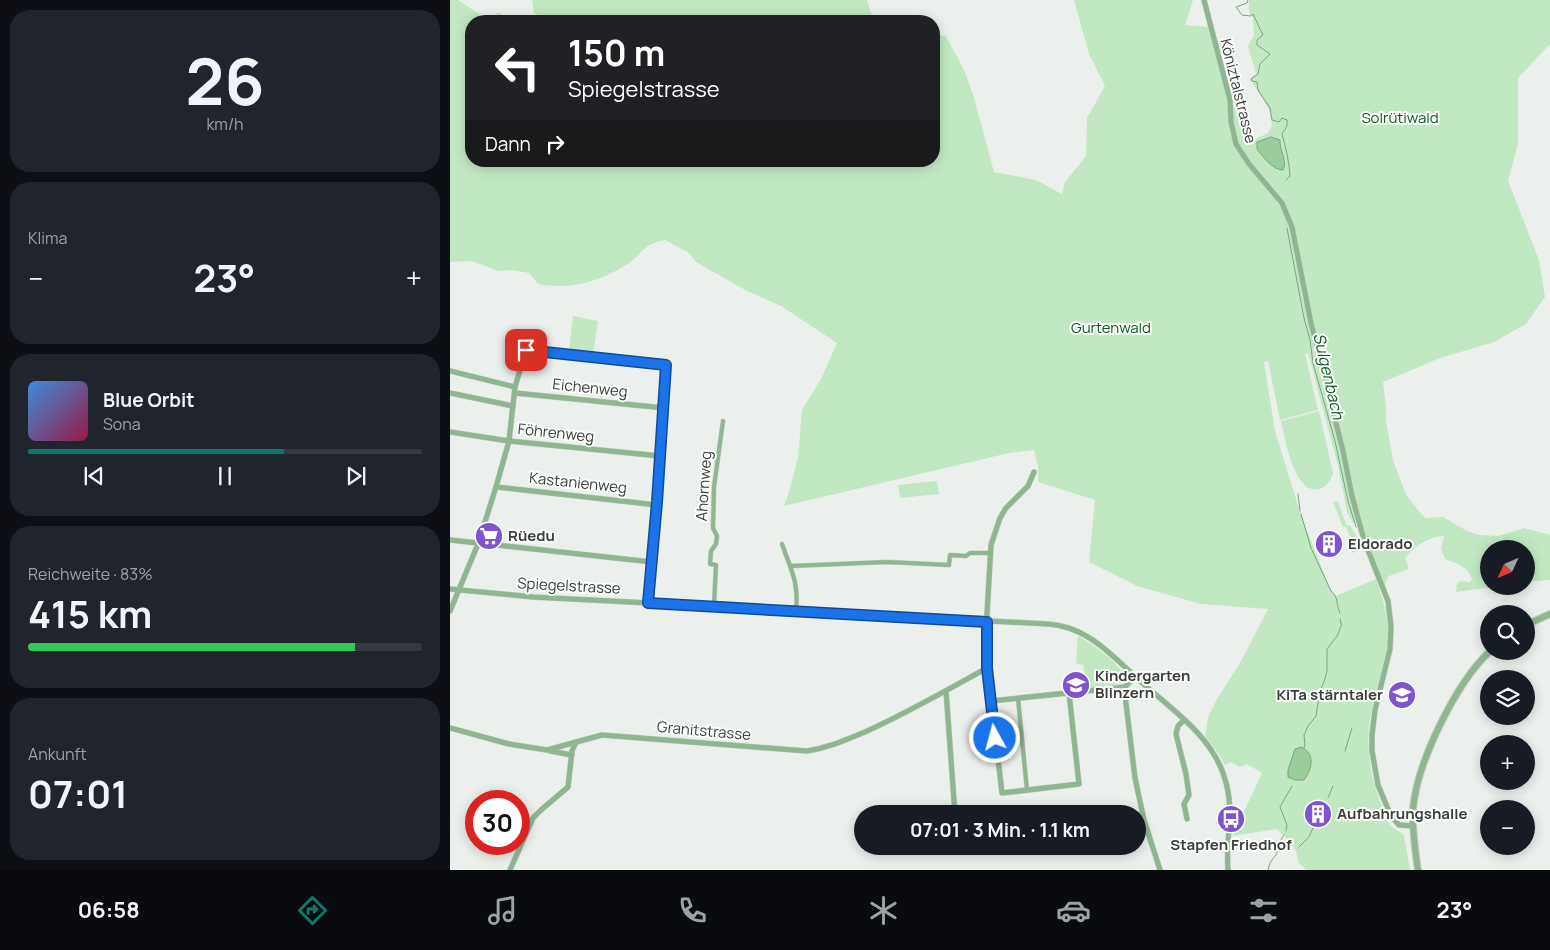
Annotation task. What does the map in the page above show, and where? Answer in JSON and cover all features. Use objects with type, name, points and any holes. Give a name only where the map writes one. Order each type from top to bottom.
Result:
[{"type":"street","name":"Köniztalstrasse","points":[[1204,0],[1230,100],[1231,122],[1236,144],[1249,164],[1282,203],[1292,226],[1308,308],[1352,496],[1364,540],[1388,601],[1391,626],[1390,649],[1375,710],[1372,730],[1372,751],[1378,786],[1391,816],[1399,825],[1413,826]]},
{"type":"street","points":[[450,611],[478,544],[510,441],[515,387],[526,350],[666,365],[657,505],[648,603]]},
{"type":"street","points":[[450,371],[515,387]]},
{"type":"street","points":[[450,392],[513,406]]},
{"type":"street","name":"Eichenweg","points":[[514,393],[664,408]]},
{"type":"street","name":"Ahornweg","points":[[714,606],[716,565],[710,564],[711,552],[716,544],[717,536],[713,528],[714,487],[723,421]]},
{"type":"street","name":"Föhrenweg","points":[[450,432],[510,441],[660,456]]},
{"type":"street","points":[[1034,472],[1028,486],[1006,508],[1000,518],[993,535],[991,554],[987,622],[987,668],[1002,793],[1079,784],[1069,693]]},
{"type":"street","name":"Kastanienweg","points":[[496,488],[657,505]]},
{"type":"street","points":[[450,540],[652,562]]},
{"type":"street","points":[[782,544],[797,588],[796,611]]},
{"type":"street","points":[[791,566],[887,562],[949,565],[950,555],[966,556],[970,553],[991,554]]},
{"type":"street","name":"Spiegelstrasse","points":[[450,589],[533,597],[1056,625],[1071,628],[1095,641],[1184,720],[1212,751],[1223,772],[1231,812],[1228,870]]},
{"type":"street","points":[[1535,621],[1550,614]]},
{"type":"street","points":[[1418,870],[1413,826],[1415,794],[1424,762],[1460,689],[1482,660]]},
{"type":"street","name":"Granitstrasse","points":[[450,728],[509,744],[547,750],[602,735],[790,751],[824,749],[883,723],[987,668]]},
{"type":"street","points":[[991,701],[1125,687],[1135,676]]},
{"type":"street","points":[[1125,687],[1139,805]]},
{"type":"street","points":[[946,691],[954,805]]},
{"type":"street","points":[[1018,698],[1027,790]]},
{"type":"street","points":[[1184,720],[1178,726],[1176,734],[1186,774],[1189,796],[1184,804],[1187,819]]},
{"type":"street","points":[[510,870],[534,818],[568,787],[572,755],[576,742]]},
{"type":"street","points":[[547,750],[572,755]]},
{"type":"street","points":[[1146,833],[1160,870]]},
{"type":"green space","points":[[450,0],[458,0],[481,15],[465,15],[465,167],[940,167],[940,36],[946,36],[964,70],[973,94],[994,172],[1036,180],[1062,194],[1065,182],[1086,156],[1087,118],[1105,86],[1089,54],[1074,0],[1193,0],[1185,25],[1210,27],[1230,100],[1236,111],[1241,129],[1253,140],[1268,133],[1272,126],[1269,109],[1250,79],[1256,74],[1248,46],[1254,36],[1253,18],[1249,12],[1249,0],[1550,0],[1550,44],[1518,78],[1518,144],[1508,181],[1539,260],[1545,297],[1526,324],[1494,342],[1440,358],[1383,382],[1386,421],[1393,460],[1406,495],[1423,516],[1427,518],[1443,517],[1467,531],[1480,535],[1498,536],[1524,528],[1550,535],[1550,580],[1535,581],[1535,540],[1480,540],[1480,589],[1456,592],[1457,583],[1461,581],[1469,582],[1472,580],[1471,576],[1465,569],[1445,559],[1441,549],[1444,536],[1438,536],[1427,540],[1413,550],[1405,558],[1409,569],[1389,576],[1385,585],[1359,523],[1353,523],[1347,512],[1338,466],[1308,353],[1305,354],[1318,410],[1280,420],[1268,361],[1264,362],[1275,431],[1301,515],[1330,589],[1336,596],[1376,579],[1383,601],[1388,623],[1388,638],[1370,722],[1370,760],[1378,797],[1387,820],[1404,835],[1410,870],[1306,870],[1298,862],[1298,857],[1291,844],[1277,829],[1233,836],[1234,811],[1243,814],[1262,773],[1247,764],[1240,767],[1231,762],[1225,765],[1205,736],[1208,717],[1240,663],[1268,609],[1201,604],[1137,586],[1089,562],[1095,500],[1038,482],[1038,466],[1034,450],[1009,453],[784,506],[798,458],[802,410],[821,379],[837,343],[781,306],[747,291],[696,262],[689,253],[665,240],[648,246],[633,260],[611,273],[575,285],[550,286],[538,284],[529,273],[512,270],[498,271],[472,261],[450,262]],"holes":[[[1271,137],[1279,140],[1280,149],[1286,162],[1275,168],[1265,160],[1258,150],[1258,142]]]},
{"type":"green space","points":[[532,0],[867,0],[872,15],[540,15],[534,14]]},
{"type":"green space","points":[[573,316],[598,321],[593,355],[569,352]]},
{"type":"green space","points":[[1319,411],[1333,473],[1328,483],[1319,489],[1310,488],[1297,475],[1288,452],[1281,421]]},
{"type":"green space","points":[[937,481],[939,494],[900,498],[898,485]]},
{"type":"green space","points":[[1336,501],[1347,526],[1350,525],[1362,549],[1352,553],[1350,550],[1355,548],[1346,527],[1343,527],[1333,502]]},
{"type":"green space","points":[[1078,636],[1110,658],[1124,675],[1123,683],[1087,688],[1083,665],[1076,664]]},
{"type":"shaded area","points":[[1271,137],[1280,140],[1284,159],[1283,170],[1272,165],[1257,149],[1257,142]]},
{"type":"shaded area","points":[[1301,747],[1306,750],[1311,758],[1311,767],[1304,780],[1295,780],[1288,777],[1288,770],[1295,749]]},
{"type":"waterway","name":"Sulgenbach","points":[[1248,0],[1247,3],[1236,7],[1242,15],[1250,16],[1253,14],[1263,35],[1257,40],[1257,45],[1270,54],[1260,64],[1258,74],[1251,79],[1257,82],[1258,90],[1270,108],[1272,120],[1279,122],[1282,118],[1287,120],[1287,126],[1282,134],[1290,170],[1290,176],[1286,180]]},
{"type":"waterway","name":"Sulgenbach","points":[[1287,228],[1313,363],[1356,527]]},
{"type":"waterway","points":[[1298,494],[1300,511]]},
{"type":"waterway","points":[[1301,514],[1311,548],[1331,591],[1334,593],[1340,613]]},
{"type":"waterway","name":"Sulgenbach","points":[[1340,619],[1341,624]]},
{"type":"waterway","name":"Sulgenbach","points":[[1304,748],[1304,735],[1316,716],[1320,691],[1327,671],[1327,649],[1337,636],[1342,624]]},
{"type":"waterway","points":[[1345,751],[1352,728]]},
{"type":"waterway","name":"Sulgenbach","points":[[1286,831],[1287,825],[1280,807],[1292,786]]},
{"type":"waterway","points":[[1328,798],[1333,786]]},
{"type":"waterway","points":[[1299,847],[1309,837],[1313,828]]},
{"type":"waterway","name":"Sulgenbach","points":[[1268,870],[1284,835]]},
{"type":"place","name":"Rüedu","points":[[489,536]]},
{"type":"place","name":"Eldorado","points":[[1329,544]]},
{"type":"place","name":"Kindergarten Blinzern","points":[[1076,685]]},
{"type":"place","name":"KiTa stärntaler","points":[[1402,695]]},
{"type":"place","name":"Aufbahrungshalle","points":[[1318,814]]},
{"type":"place","name":"Stapfen Friedhof","points":[[1231,819]]},
{"type":"route","points":[[526,350],[666,365],[648,603],[987,622],[987,668],[995,738]]},
{"type":"park label","name":"Solrütiwald","points":[[1400,118]]},
{"type":"park label","name":"Gurtenwald","points":[[1111,328]]}]
